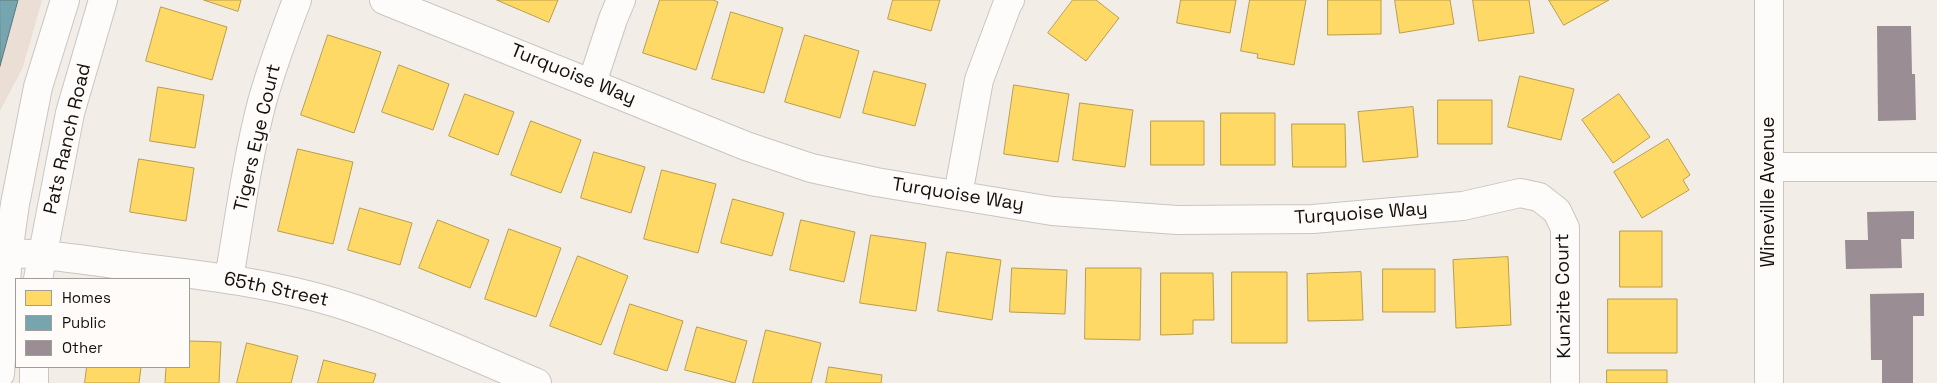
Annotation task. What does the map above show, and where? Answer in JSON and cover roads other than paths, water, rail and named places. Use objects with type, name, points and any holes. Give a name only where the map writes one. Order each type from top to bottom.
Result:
[{"type":"street","name":"Pats Ranch Road","points":[[0,374],[4,253],[38,87],[65,0]]},
{"type":"street","name":"Pats Ranch Road","points":[[40,268],[70,113],[104,0]]},
{"type":"street","name":"Tigers Eye Court","points":[[229,279],[250,154],[262,102],[276,56],[297,0]]},
{"type":"street","name":"Turquoise Way","points":[[384,0],[746,146],[810,168],[876,182],[1052,210],[1177,220],[1322,219],[1463,206],[1520,193],[1539,197],[1557,210]]},
{"type":"street","points":[[592,83],[621,0]]},
{"type":"street","points":[[958,196],[979,80],[1010,0]]},
{"type":"street","name":"Wineville Avenue","points":[[1769,0],[1769,383]]},
{"type":"street","points":[[1770,167],[1937,167]]},
{"type":"street","name":"Kunzite Court","points":[[1557,210],[1565,228],[1565,383]]},
{"type":"street","name":"65th Street","points":[[4,253],[40,268],[229,279],[310,296],[357,310],[537,383]]},
{"type":"street","points":[[34,368],[34,383]]}]
